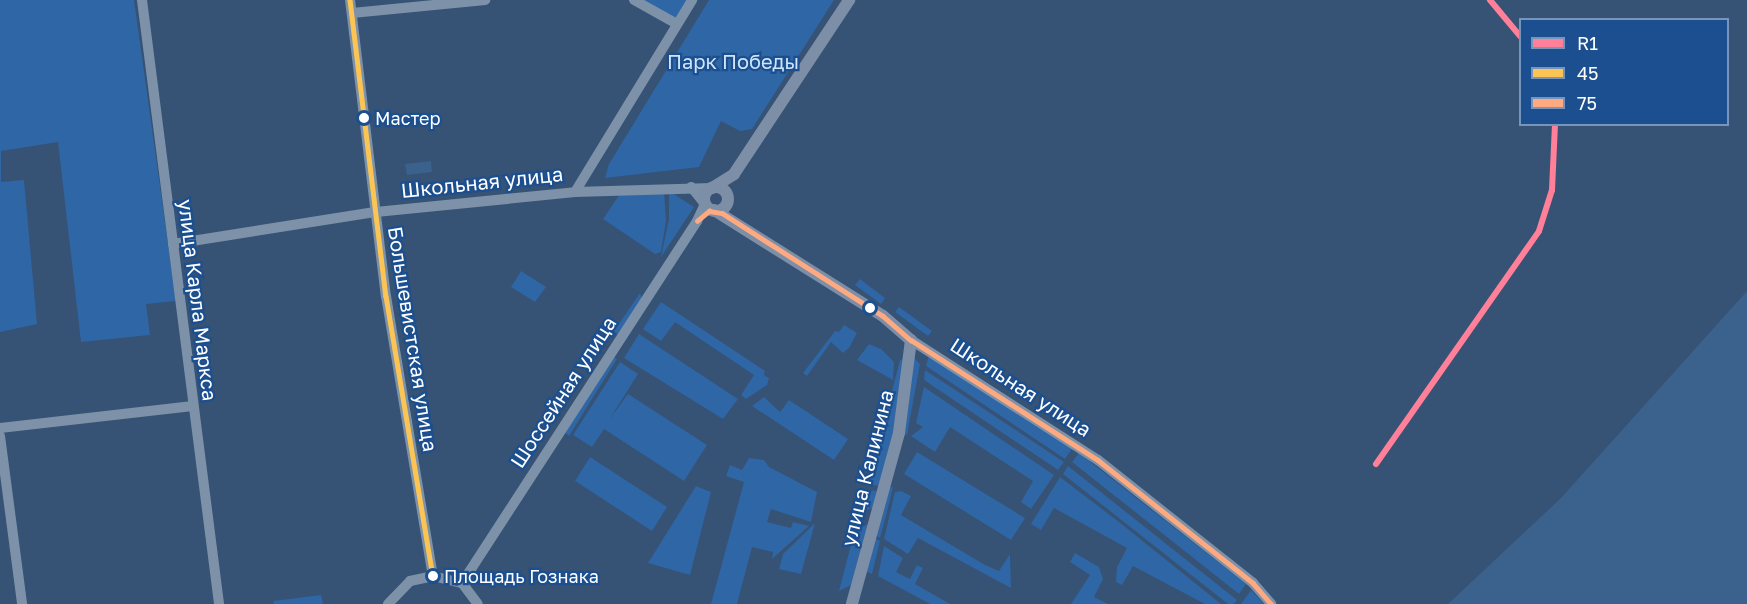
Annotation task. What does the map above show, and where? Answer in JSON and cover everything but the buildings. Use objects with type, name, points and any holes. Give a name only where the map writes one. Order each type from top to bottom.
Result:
[{"type":"main road","points":[[734,174],[704,196],[710,207],[725,206],[734,174],[849,0]]},
{"type":"main road","points":[[712,188],[722,189],[728,199],[735,222]]},
{"type":"main road","name":"Школьная улица","points":[[710,207],[882,316],[911,340]]},
{"type":"main road","name":"улица Калинина","points":[[852,604],[899,433],[911,340]]},
{"type":"street","name":"улица Карла Маркса","points":[[142,0],[219,604]]},
{"type":"street","name":"Большевистская улица","points":[[350,0],[376,212],[433,576]]},
{"type":"street","points":[[352,13],[485,0]]},
{"type":"street","points":[[634,0],[677,24]]},
{"type":"street","points":[[575,192],[692,0]]},
{"type":"street","name":"Школьная улица","points":[[173,244],[376,212],[575,192],[689,186],[712,188]]},
{"type":"street","points":[[689,186],[710,207]]},
{"type":"street","name":"Шоссейная улица","points":[[462,583],[697,221],[710,207]]},
{"type":"street","name":"Школьная улица","points":[[911,340],[1098,460],[1253,583],[1271,604]]},
{"type":"street","points":[[0,428],[193,406]]},
{"type":"street","points":[[0,436],[22,604]]},
{"type":"street","points":[[388,604],[410,581],[433,576],[462,583],[478,604]]},
{"type":"green space","points":[[0,0],[134,0],[176,301],[146,304],[150,335],[81,342],[58,142],[1,151],[1,182],[24,180],[37,324],[0,332]]},
{"type":"green space","points":[[641,0],[687,0],[675,19]]},
{"type":"green space","name":"Парк Победы","points":[[709,0],[834,0],[752,129],[740,131],[721,121],[699,167],[605,178],[609,164]]},
{"type":"green space","points":[[664,190],[666,221],[661,252],[655,254],[603,219],[622,191]]},
{"type":"green space","points":[[669,191],[694,207],[661,257],[669,219]]},
{"type":"green space","points":[[521,271],[546,287],[535,302],[511,287]]},
{"type":"green space","points":[[860,279],[885,298],[881,304],[855,285]]},
{"type":"green space","points":[[640,293],[642,299],[618,335],[614,331]]},
{"type":"green space","points":[[661,302],[765,371],[764,375],[769,378],[767,385],[746,399],[741,395],[754,375],[675,322],[661,341],[643,329]]},
{"type":"green space","points":[[899,307],[932,331],[928,336],[895,312]]},
{"type":"green space","points":[[844,325],[857,333],[849,348],[843,353],[831,342],[807,376],[803,373],[835,331],[839,332]]},
{"type":"green space","points":[[639,334],[738,399],[723,419],[624,358]]},
{"type":"green space","points":[[869,344],[881,349],[894,362],[893,380],[857,360]]},
{"type":"green space","points":[[929,355],[1073,447],[1065,459],[926,366]]},
{"type":"green space","points":[[612,356],[617,359],[569,436],[564,432]]},
{"type":"green space","points":[[913,357],[920,364],[907,435],[902,432]]},
{"type":"green space","points":[[900,360],[904,360],[897,424],[879,486],[868,484]]},
{"type":"green space","points":[[620,362],[638,374],[609,420],[628,394],[707,445],[684,481],[604,429],[592,447],[573,435]]},
{"type":"green space","points":[[925,370],[1064,462],[1058,470],[924,380]]},
{"type":"green space","points":[[924,387],[1054,475],[1031,509],[1021,502],[1033,481],[950,427],[935,452],[911,436],[923,427],[916,423]]},
{"type":"green space","points":[[764,397],[780,412],[789,400],[848,439],[834,460],[752,406]]},
{"type":"green space","points":[[917,452],[1025,518],[1011,540],[904,474]]},
{"type":"green space","points":[[1079,453],[1246,584],[1239,594],[1072,462]]},
{"type":"green space","points":[[590,457],[667,507],[652,531],[575,481]]},
{"type":"green space","points":[[749,458],[764,460],[769,467],[817,492],[811,522],[771,509],[767,522],[791,528],[793,522],[809,526],[772,559],[773,552],[752,547],[737,604],[711,604],[744,482],[726,476],[730,465],[742,470]]},
{"type":"green space","points":[[1068,466],[1237,600],[1234,604],[1228,604],[1063,474]]},
{"type":"green space","points":[[1060,477],[1221,604],[1205,604],[1133,566],[1122,585],[1116,582],[1117,567],[1127,548],[1054,508],[1041,530],[1031,524]]},
{"type":"green space","points":[[696,486],[711,492],[690,575],[648,563]]},
{"type":"green space","points":[[893,487],[880,538],[873,534],[887,488]]},
{"type":"green space","points":[[867,490],[878,491],[873,508],[860,512]]},
{"type":"green space","points":[[901,491],[911,496],[901,515],[985,565],[999,571],[1010,554],[1011,588],[918,538],[908,554],[884,539],[895,492]]},
{"type":"green space","points":[[815,523],[801,574],[779,569],[783,554]]},
{"type":"green space","points":[[868,524],[851,585],[839,591],[855,529]]},
{"type":"green space","points":[[873,537],[880,541],[872,574],[863,570]]},
{"type":"green space","points":[[884,546],[903,558],[896,572],[910,579],[917,565],[923,568],[915,584],[950,604],[930,604],[878,576]]},
{"type":"green space","points":[[1075,553],[1099,567],[1103,579],[1094,597],[1108,604],[1071,604],[1090,575],[1070,562]]},
{"type":"green space","points":[[1251,590],[1262,602],[1263,604],[1241,604]]},
{"type":"green space","points":[[321,595],[323,604],[274,604],[273,601]]},
{"type":"shaded area","points":[[431,161],[432,172],[407,175],[405,164]]},
{"type":"shaded area","points":[[1747,291],[1747,604],[1448,604],[1561,498]]},
{"type":"transit line","name":"45","points":[[350,0],[386,296],[433,576]]},
{"type":"transit line","name":"R1","points":[[1490,0],[1519,35]]},
{"type":"transit line","name":"R1","points":[[1376,464],[1539,231],[1552,190],[1555,126]]},
{"type":"transit line","name":"75","points":[[697,221],[709,211],[722,213],[883,316],[911,340],[1098,460],[1253,583],[1271,604]]},
{"type":"place","name":"Мастер","points":[[364,118]]},
{"type":"place","name":"Площадь Гознака","points":[[433,576]]}]
